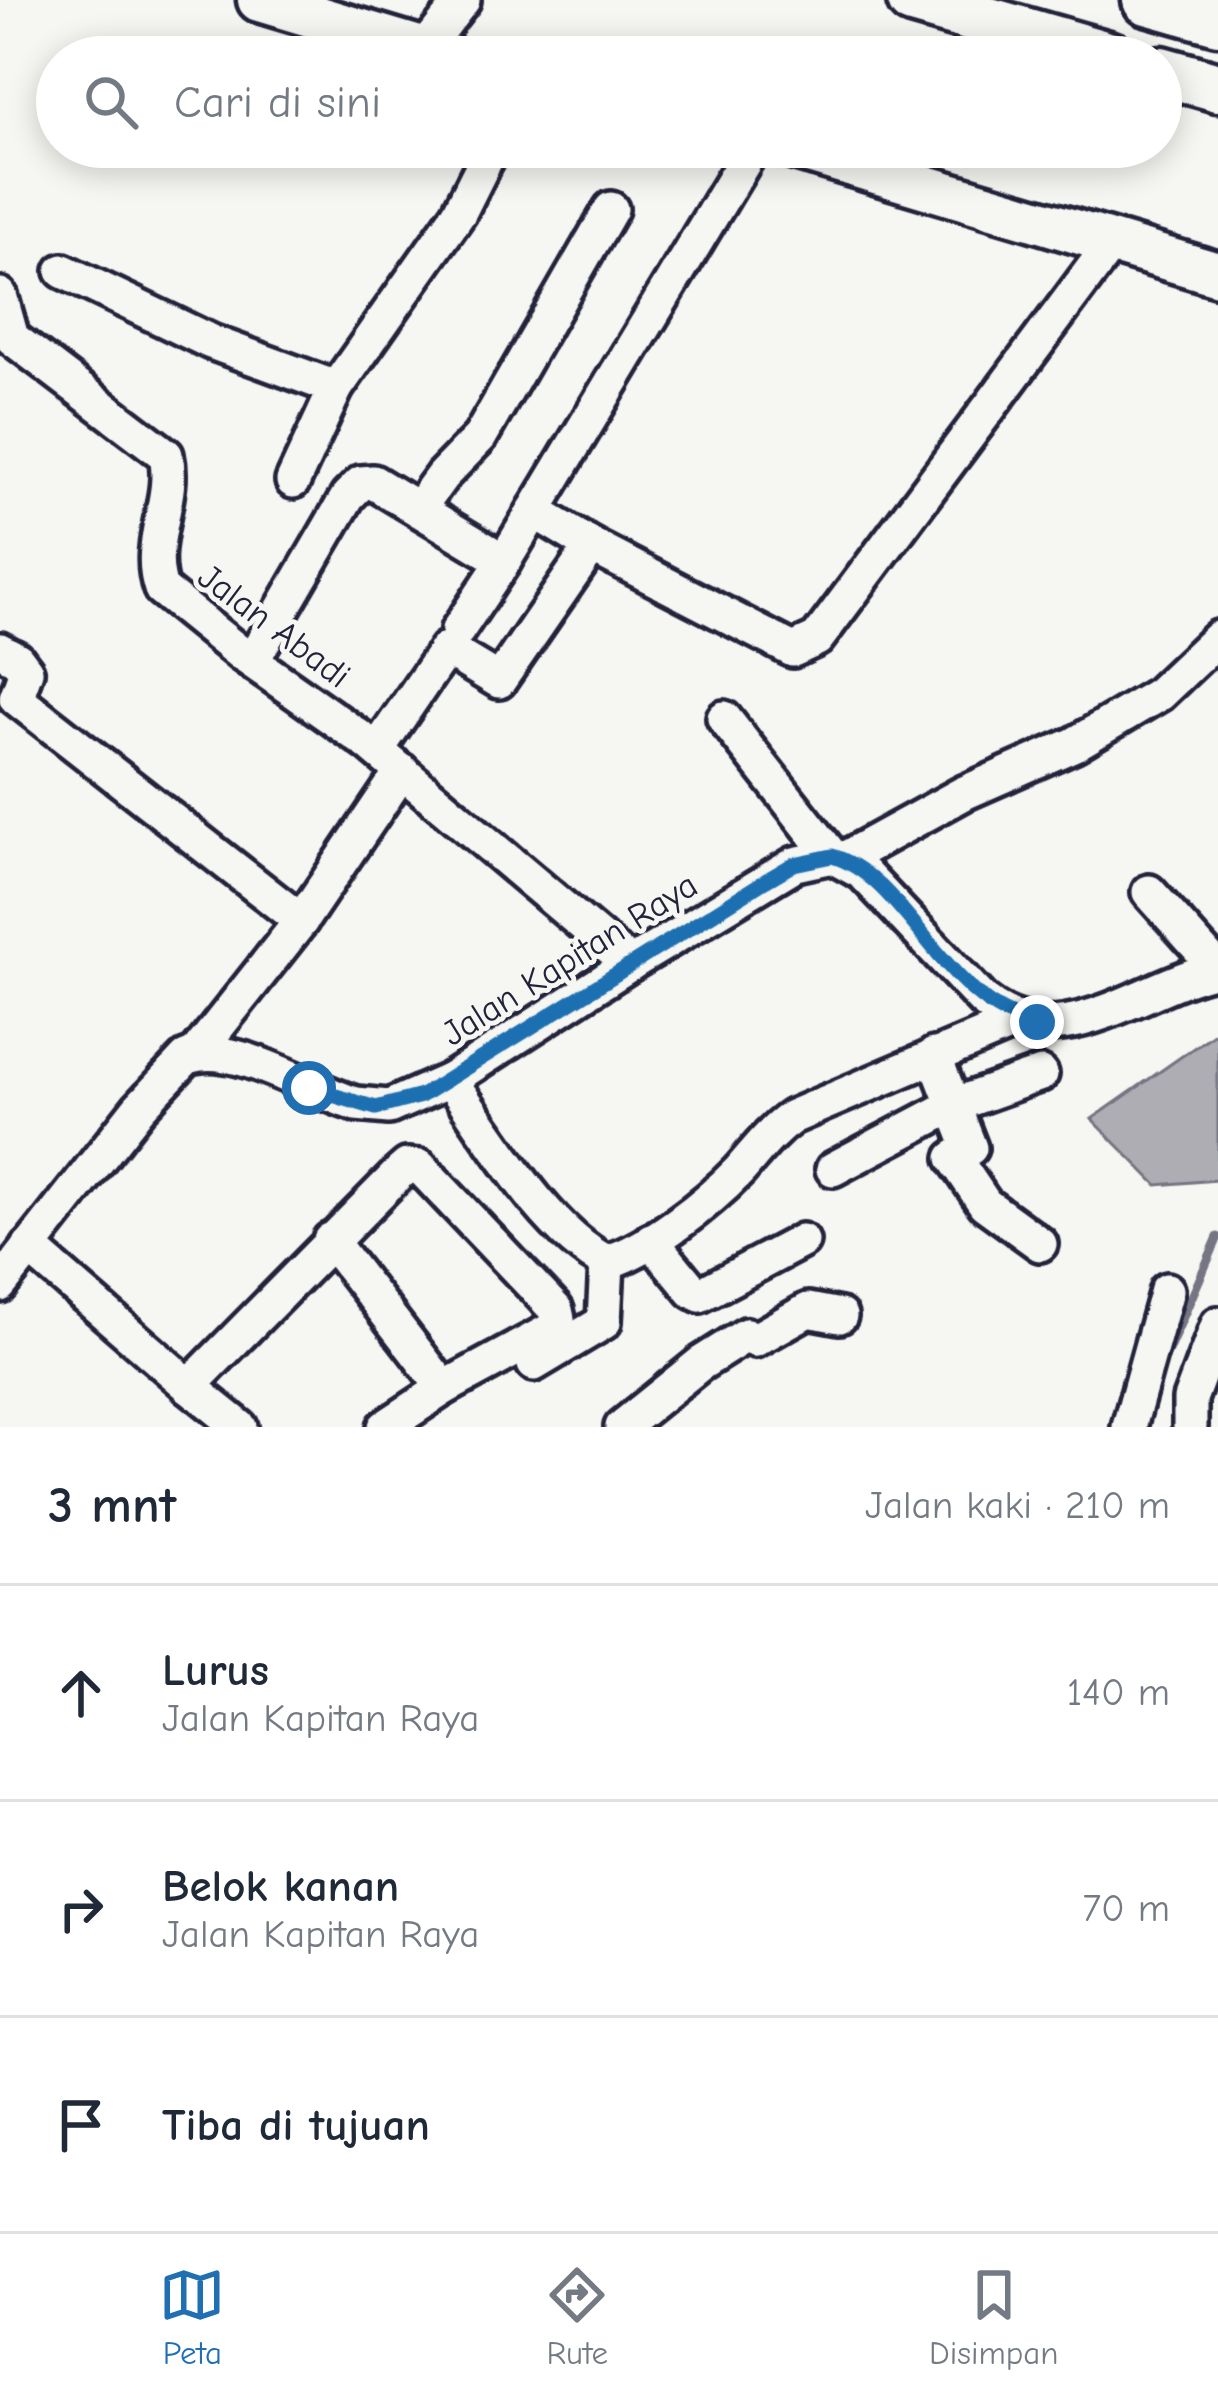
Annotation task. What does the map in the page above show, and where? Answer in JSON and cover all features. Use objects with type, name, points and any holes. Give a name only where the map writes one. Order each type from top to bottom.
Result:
[{"type":"highway","points":[[912,0],[1038,36]]},
{"type":"highway","points":[[1147,0],[1218,20]]},
{"type":"highway","points":[[1182,77],[1218,88]]},
{"type":"main road","points":[[259,0],[377,36]]},
{"type":"main road","points":[[861,168],[1218,274]]},
{"type":"street","points":[[445,36],[463,0]]},
{"type":"street","points":[[293,481],[351,362],[459,213],[482,168]]},
{"type":"street","points":[[458,630],[504,562],[740,168]]},
{"type":"street","points":[[418,509],[480,437],[611,209]]},
{"type":"street","points":[[534,511],[793,650],[817,639],[1112,244]]},
{"type":"street","points":[[63,271],[211,341],[336,388]]},
{"type":"street","name":"Jalan Abadi","points":[[0,296],[6,350],[166,455],[156,557],[161,589],[390,761],[630,964]]},
{"type":"street","points":[[252,661],[348,496],[361,483],[373,482],[504,562]]},
{"type":"street","points":[[0,1285],[150,1094],[172,1070],[196,1054],[301,921],[446,649],[499,681],[592,546]]},
{"type":"street","name":"Jalan Kapitan Raya","points":[[196,1054],[232,1055],[338,1099],[376,1108],[403,1103],[450,1080],[794,864],[838,858],[1076,744],[1159,694],[1218,638]]},
{"type":"street","points":[[0,650],[17,659],[26,671],[16,698],[301,921]]},
{"type":"street","points":[[724,718],[838,858],[887,897],[995,1010],[1020,1020],[1080,1021],[1218,969],[1149,892]]},
{"type":"street","points":[[607,1262],[651,1240],[724,1185],[792,1117],[1020,1020]]},
{"type":"street","points":[[934,1055],[970,1148],[955,1158],[986,1204],[1040,1244]]},
{"type":"street","points":[[833,1168],[954,1105],[1041,1074]]},
{"type":"street","points":[[450,1080],[531,1193],[586,1249],[607,1262]]},
{"type":"street","points":[[189,1386],[398,1173],[415,1165],[556,1310],[557,1324],[385,1427]]},
{"type":"street","points":[[330,1240],[444,1388]]},
{"type":"street","points":[[651,1240],[700,1295],[802,1240]]},
{"type":"street","points":[[29,1247],[240,1427]]},
{"type":"street","points":[[420,1427],[604,1322],[607,1262]]},
{"type":"street","points":[[712,1288],[746,1335],[755,1340],[808,1310],[840,1316]]},
{"type":"street","points":[[1129,1427],[1167,1291]]},
{"type":"street","points":[[1190,1427],[1190,1399],[1218,1324]]},
{"type":"street","points":[[622,1427],[700,1364],[746,1335]]},
{"type":"shaded area","points":[[1218,1031],[1218,1176],[1216,1180],[1157,1185],[1092,1119]]},
{"type":"waterway","points":[[1162,1365],[1218,1237]]},
{"type":"route","points":[[309,1088],[376,1108],[421,1096],[794,864],[832,856],[863,873],[995,1010],[1037,1022]]}]
